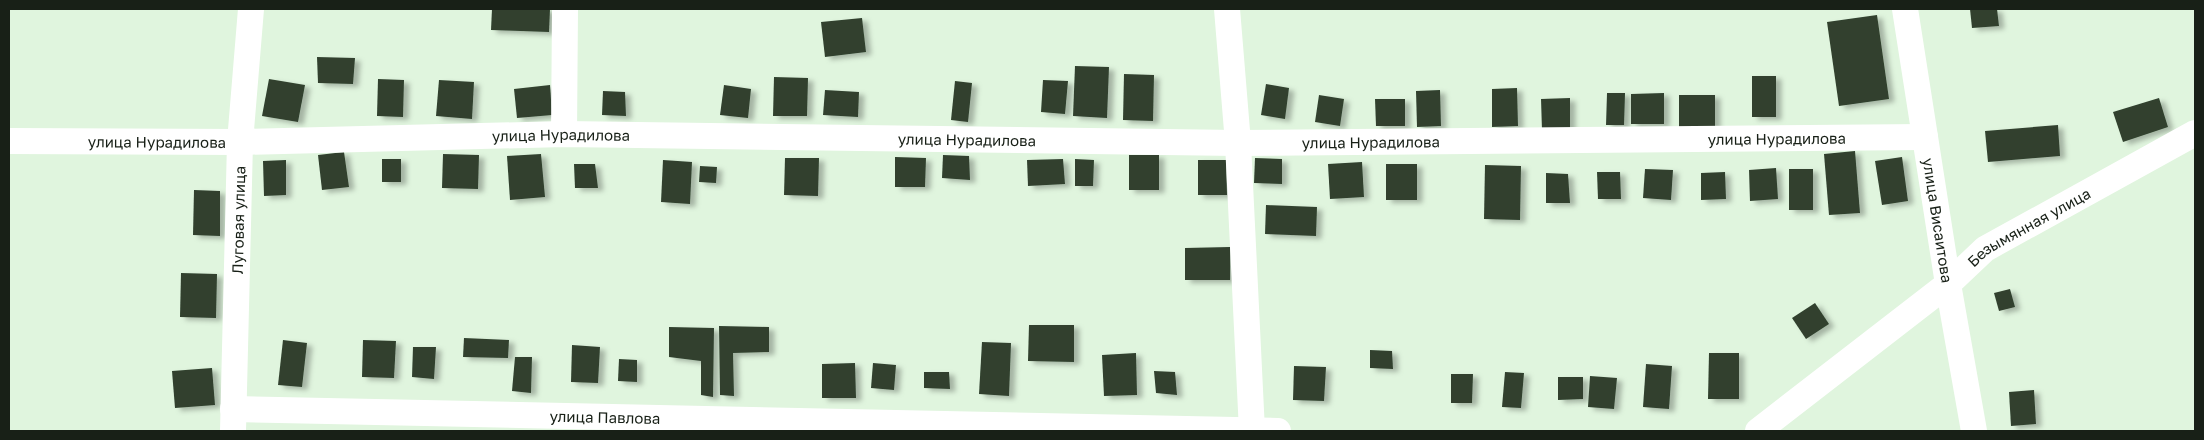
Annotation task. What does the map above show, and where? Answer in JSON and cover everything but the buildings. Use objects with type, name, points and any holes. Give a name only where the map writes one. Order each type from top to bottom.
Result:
[{"type":"street","name":"Луговая улица","points":[[233,420],[240,142],[251,9]]},
{"type":"street","points":[[564,134],[566,9]]},
{"type":"street","points":[[1227,9],[1238,143],[1252,431]]},
{"type":"street","name":"улица Висаитова","points":[[1905,9],[1948,284],[1974,431]]},
{"type":"street","name":"Безымянная улица","points":[[1758,431],[1948,284],[1985,249],[2195,133]]},
{"type":"street","name":"улица Нурадилова","points":[[9,141],[240,142],[564,134],[1238,143],[1925,137]]},
{"type":"street","name":"улица Павлова","points":[[233,420],[1278,431]]}]
